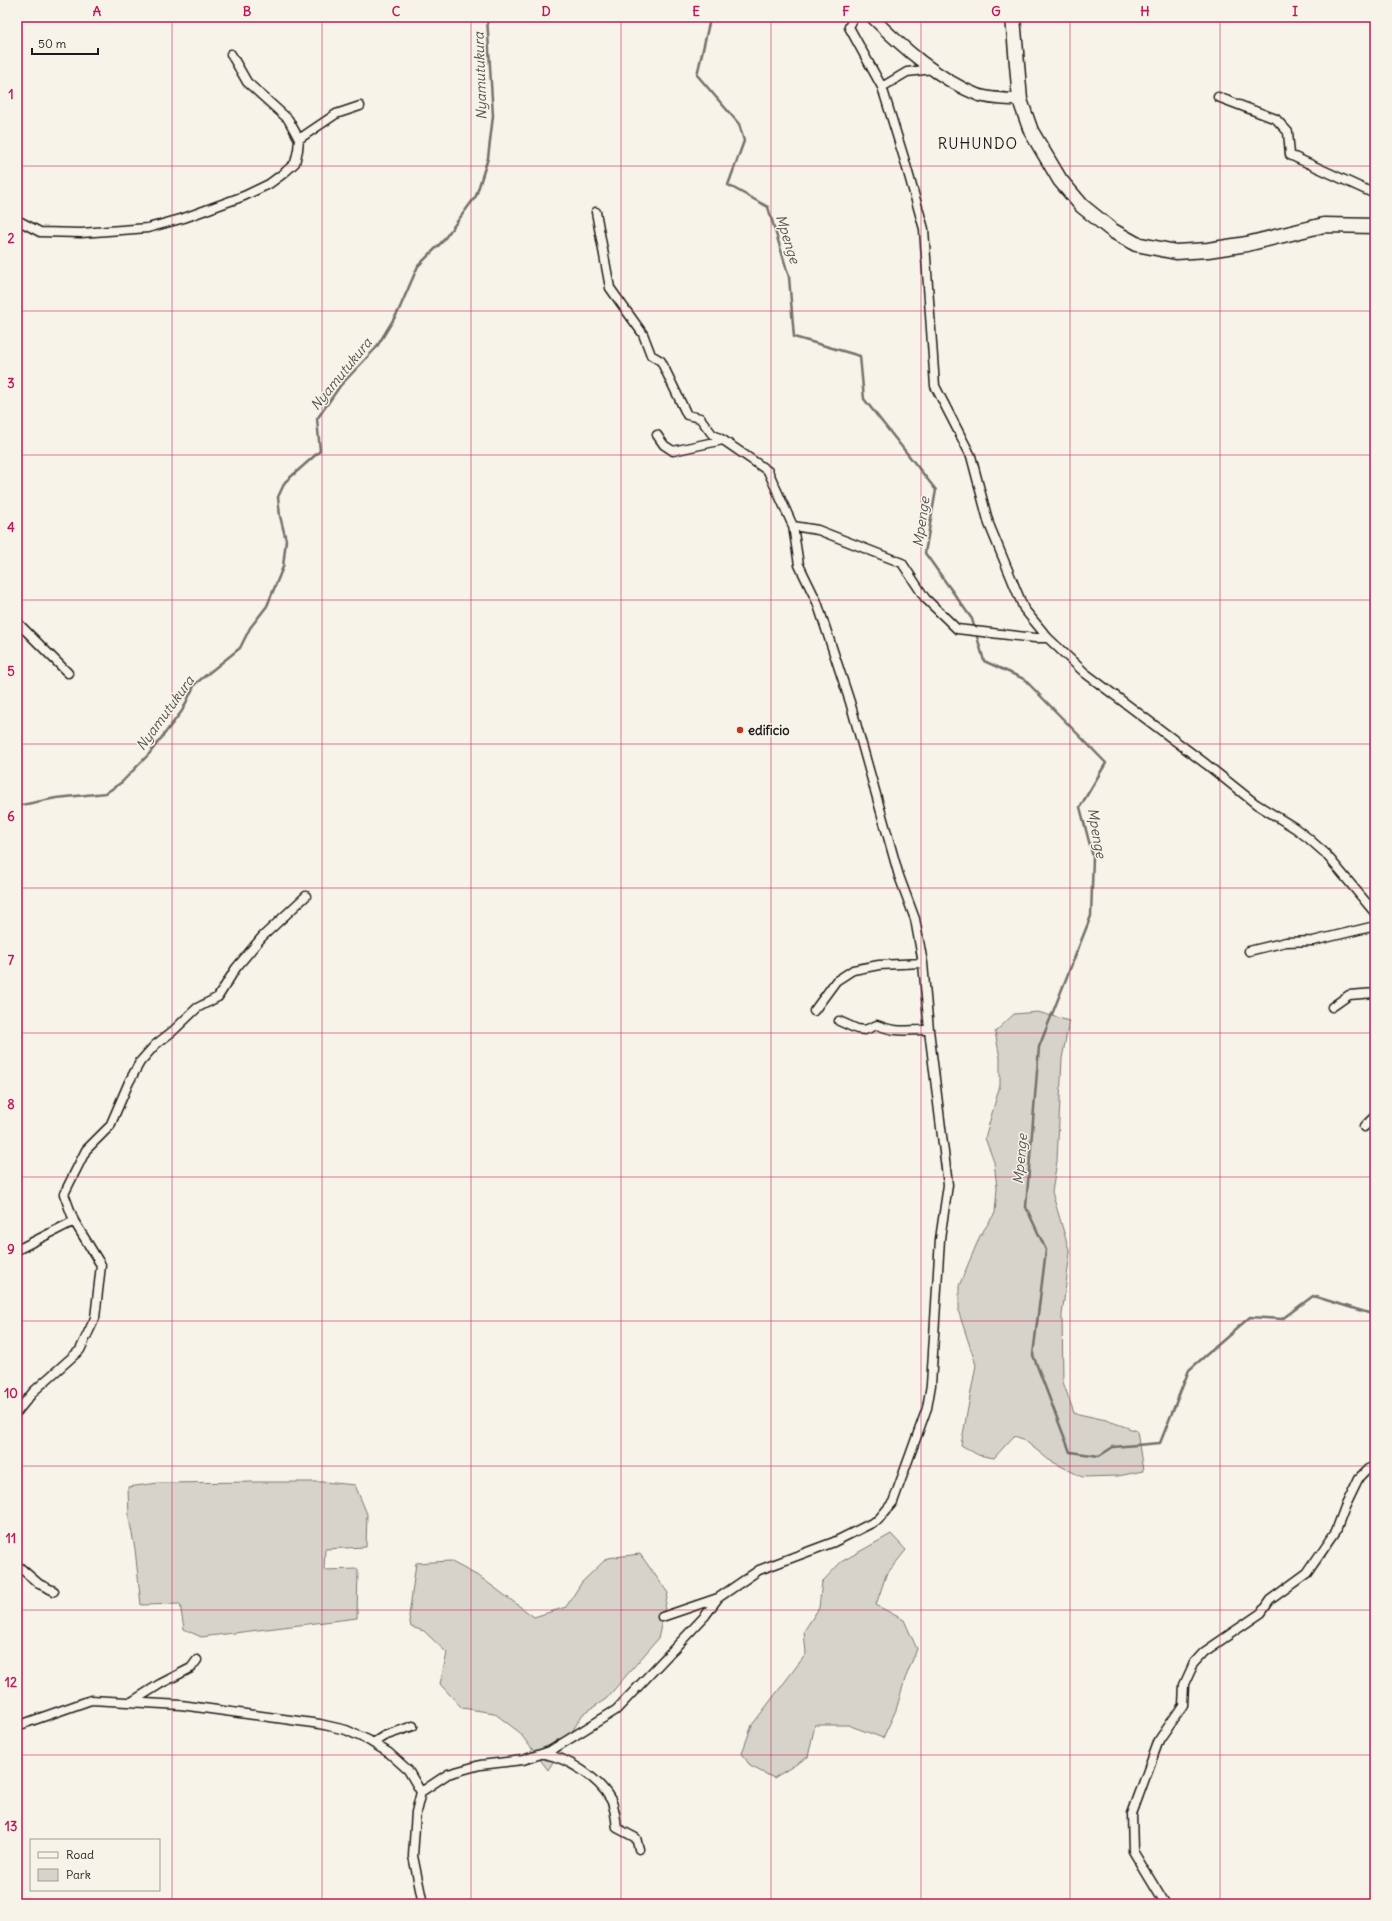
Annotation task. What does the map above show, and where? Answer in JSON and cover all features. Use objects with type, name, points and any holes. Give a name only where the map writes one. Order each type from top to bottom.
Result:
[{"type":"highway","points":[[1014,17],[1020,100],[1031,131],[1060,180],[1082,206],[1113,231],[1136,244],[1176,252],[1208,250],[1247,244],[1324,225],[1375,226]]},
{"type":"main road","points":[[872,17],[912,54],[945,78],[979,95],[1020,100]]},
{"type":"street","points":[[854,17],[849,27],[882,87],[924,229],[935,386],[971,456],[989,524],[1024,609],[1048,638],[1085,673],[1206,764],[1256,804],[1295,828],[1308,838],[1325,853],[1375,913]]},
{"type":"street","points":[[17,220],[40,232],[81,233],[148,228],[184,218],[244,196],[269,184],[295,162],[299,138],[288,119],[247,82],[231,54]]},
{"type":"street","points":[[882,87],[907,72],[933,69]]},
{"type":"street","points":[[1218,97],[1276,119],[1288,132],[1290,155],[1375,194]]},
{"type":"street","points":[[299,138],[336,114],[360,106]]},
{"type":"street","points":[[596,212],[610,288],[642,334],[652,355],[661,360],[687,415],[700,418],[712,434],[768,470],[793,526],[799,565],[817,602],[850,702],[898,876],[915,919],[923,963],[929,1030],[948,1184],[940,1238],[932,1377],[927,1408],[892,1502],[878,1520],[834,1542],[759,1570],[718,1598],[662,1617]]},
{"type":"street","points":[[657,435],[664,446],[673,451],[723,440]]},
{"type":"street","points":[[793,526],[818,530],[902,564],[925,598],[957,629],[1035,638],[1048,638]]},
{"type":"street","points":[[17,622],[68,673]]},
{"type":"street","points":[[17,1412],[34,1391],[80,1350],[95,1318],[101,1265],[74,1221],[64,1194],[86,1150],[110,1126],[129,1082],[140,1062],[155,1045],[174,1031],[197,1008],[218,996],[236,968],[262,937],[306,896]]},
{"type":"street","points":[[1249,951],[1286,942],[1313,941],[1375,926]]},
{"type":"street","points":[[814,1011],[836,981],[854,970],[879,965],[923,963]]},
{"type":"street","points":[[1332,1006],[1349,995],[1375,993]]},
{"type":"street","points":[[839,1021],[857,1029],[865,1030],[871,1026],[877,1025],[887,1029],[905,1032],[916,1029],[929,1030]]},
{"type":"street","points":[[1364,1127],[1375,1116]]},
{"type":"street","points":[[17,1250],[74,1221]]},
{"type":"street","points":[[1165,1904],[1133,1851],[1132,1814],[1159,1740],[1183,1705],[1184,1685],[1194,1663],[1204,1652],[1261,1613],[1270,1600],[1308,1573],[1336,1531],[1345,1507],[1359,1478],[1368,1469],[1375,1466]]},
{"type":"street","points":[[17,1565],[39,1584],[54,1591]]},
{"type":"street","points":[[423,1904],[413,1856],[416,1812],[421,1792],[448,1774],[480,1765],[523,1760],[543,1754],[616,1710],[705,1616],[718,1598]]},
{"type":"street","points":[[133,1701],[160,1684],[191,1668],[197,1660]]},
{"type":"street","points":[[17,1726],[92,1700],[133,1701],[181,1705],[320,1724],[346,1730],[373,1743],[389,1753],[408,1770],[421,1792]]},
{"type":"street","points":[[373,1743],[384,1736],[413,1726]]},
{"type":"street","points":[[543,1754],[566,1761],[600,1787],[612,1802],[617,1828],[636,1838],[639,1849]]},
{"type":"green space","points":[[1038,1012],[1069,1021],[1062,1059],[1057,1161],[1052,1192],[1070,1253],[1062,1315],[1063,1382],[1074,1413],[1106,1420],[1137,1431],[1143,1471],[1118,1476],[1082,1477],[1049,1460],[1023,1439],[1014,1436],[994,1458],[978,1455],[961,1445],[976,1365],[959,1313],[959,1286],[980,1236],[995,1213],[997,1188],[994,1162],[985,1138],[1000,1085],[1000,1058],[995,1032],[1014,1014]]},
{"type":"green space","points":[[324,1482],[355,1485],[367,1514],[366,1547],[325,1549],[324,1570],[358,1569],[357,1618],[201,1637],[184,1629],[180,1604],[141,1605],[135,1549],[129,1518],[128,1487],[158,1483]]},
{"type":"green space","points":[[891,1534],[906,1550],[886,1575],[876,1605],[904,1620],[917,1649],[905,1679],[896,1710],[883,1738],[848,1725],[815,1725],[808,1757],[774,1778],[750,1766],[742,1753],[752,1725],[806,1654],[804,1631],[819,1608],[822,1582],[841,1562]]},
{"type":"green space","points":[[640,1554],[668,1593],[658,1639],[606,1699],[583,1714],[548,1770],[519,1732],[494,1713],[462,1708],[440,1684],[447,1653],[424,1631],[411,1627],[409,1616],[416,1563],[450,1561],[480,1577],[534,1617],[566,1607],[582,1582],[607,1558]]},
{"type":"waterway","name":"Nyamutukura","points":[[17,806],[56,798],[106,793],[122,782],[149,754],[182,711],[195,684],[240,648],[250,628],[267,606],[283,567],[286,540],[280,516],[278,497],[285,482],[320,451],[317,419],[340,386],[376,348],[398,312],[418,266],[442,242],[476,196],[488,158],[493,116],[487,17]]},
{"type":"waterway","name":"Mpenge","points":[[713,17],[710,19],[697,75],[739,124],[744,141],[728,185],[768,207],[789,277],[794,337],[860,356],[864,399],[936,490],[925,553],[972,619],[984,661],[1024,679],[1106,763],[1080,807],[1093,857],[1091,916],[1039,1047],[1026,1207],[1046,1250],[1033,1355],[1070,1452],[1099,1456],[1113,1447],[1160,1443],[1189,1370],[1250,1317],[1282,1319],[1313,1296],[1375,1315]]},
{"type":"place","name":"edificio","points":[[740,730]]},
{"type":"district","name":"RUHUNDO","points":[[978,144]]}]
